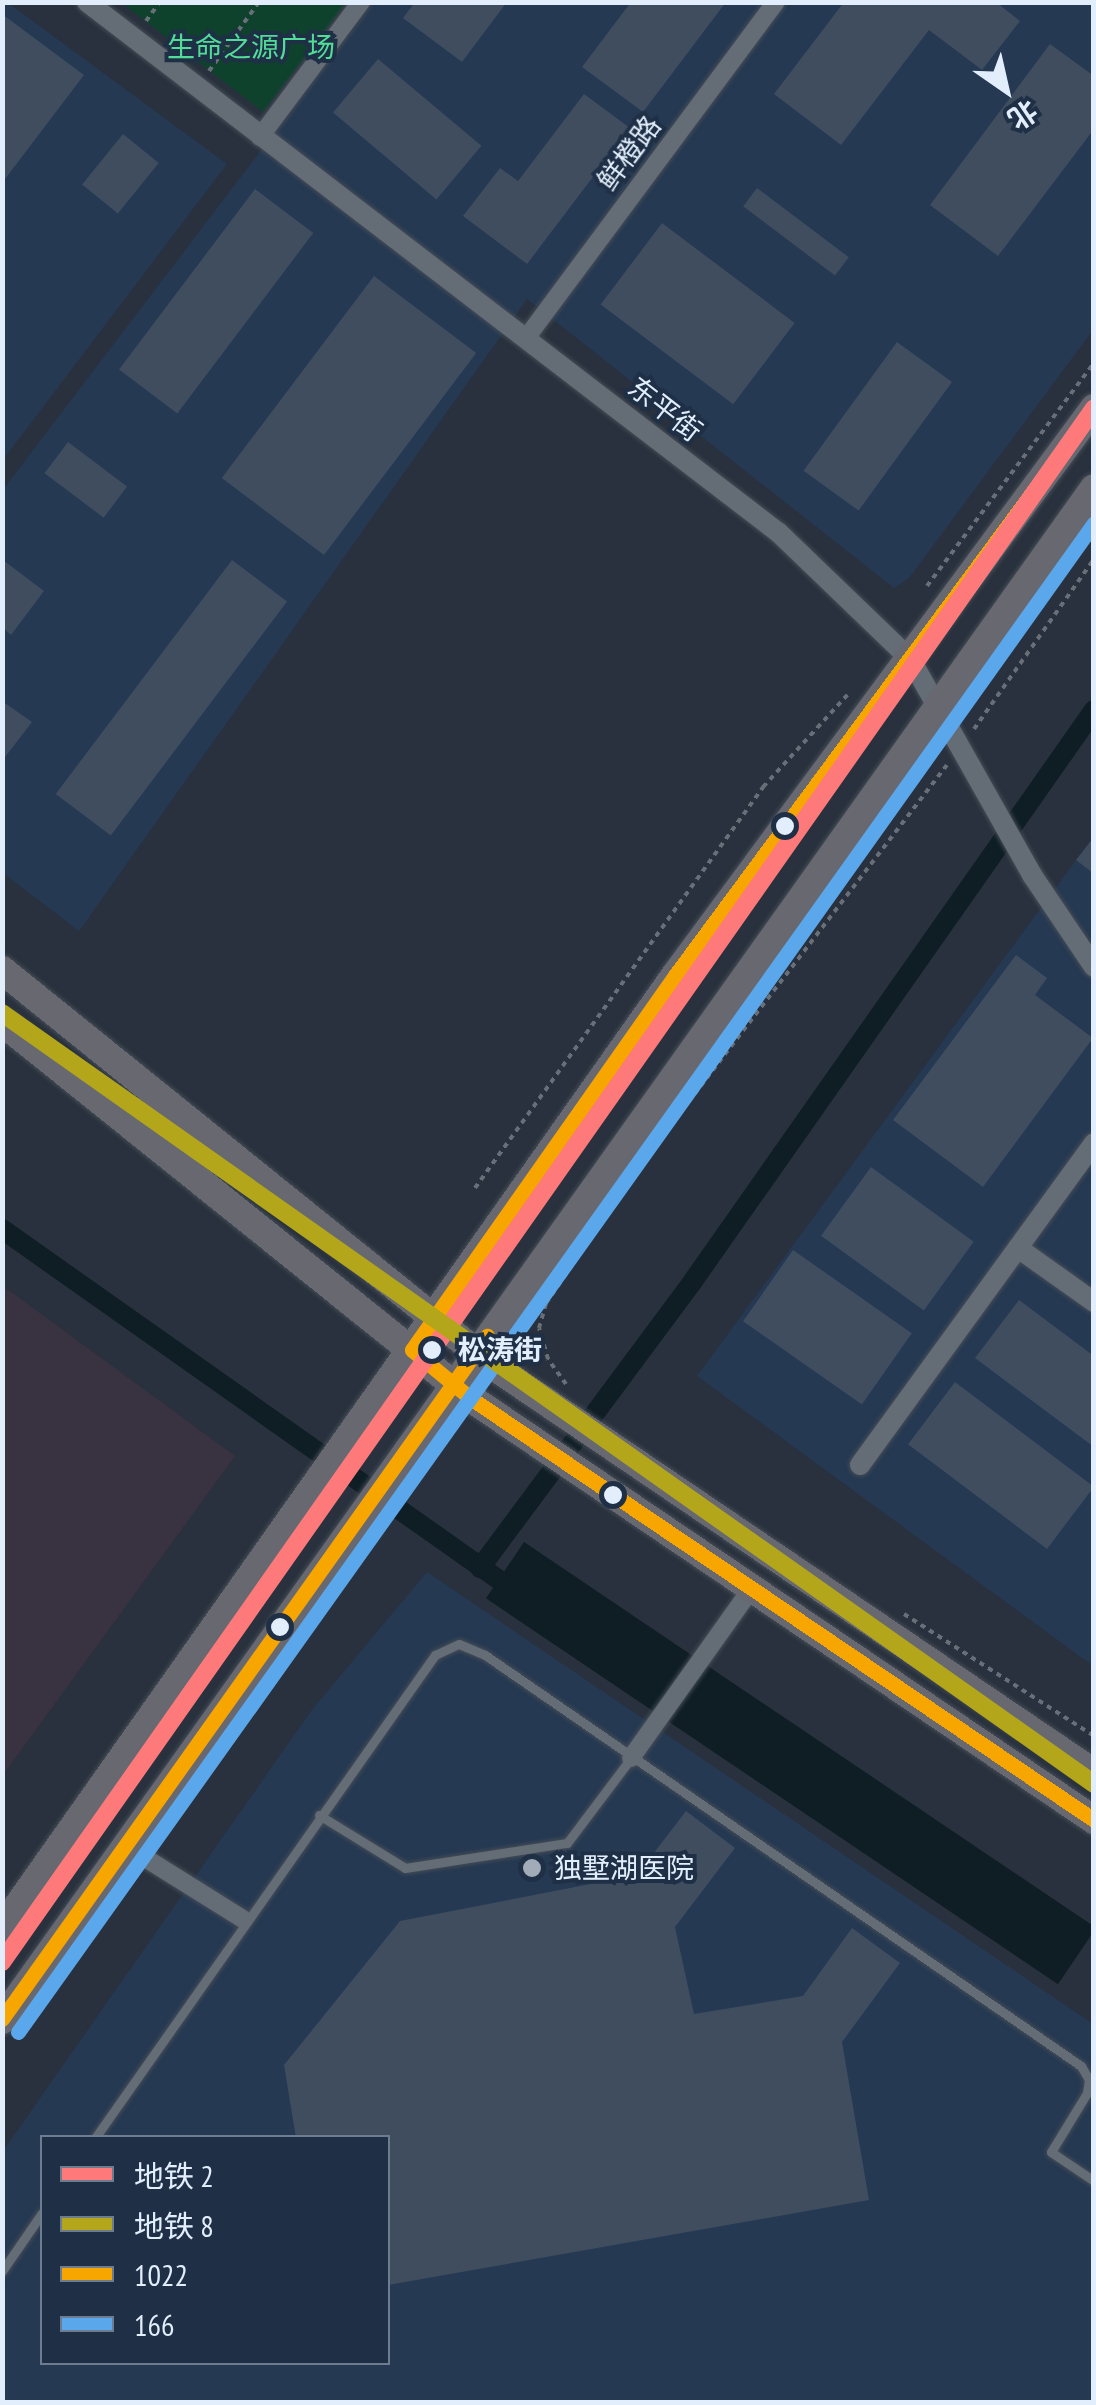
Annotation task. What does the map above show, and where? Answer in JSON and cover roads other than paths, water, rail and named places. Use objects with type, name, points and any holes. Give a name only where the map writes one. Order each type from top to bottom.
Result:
[{"type":"main road","points":[[2,1928],[309,1501],[676,974],[1094,408]]},
{"type":"main road","points":[[2,2020],[1094,488]]},
{"type":"main road","points":[[2,970],[476,1352],[1094,1772]]},
{"type":"main road","points":[[2,1022],[452,1384],[1094,1820]]},
{"type":"street","name":"东平街","points":[[87,2],[779,533],[911,660],[986,797],[1094,967]]},
{"type":"street","points":[[260,137],[362,2]]},
{"type":"street","name":"鲜橙路","points":[[527,336],[776,2]]},
{"type":"street","points":[[860,1465],[1094,1143]]},
{"type":"street","points":[[1018,1248],[1094,1302]]},
{"type":"street","points":[[631,1758],[751,1589]]},
{"type":"street","points":[[126,1846],[243,1920]]},
{"type":"lane","points":[[96,2135],[243,1920],[435,1655],[459,1644],[1081,2066],[1089,2080],[1087,2093],[1050,2152],[1094,2181]]},
{"type":"lane","points":[[319,1815],[405,1868],[567,1843],[631,1758]]},
{"type":"lane","points":[[2,2272],[40,2216]]},
{"type":"waterway","points":[[480,1568],[693,1281],[1094,710]]},
{"type":"waterway","points":[[2,1229],[519,1594]]},
{"type":"metro line","name":"2","points":[[2,1962],[1094,408]]},
{"type":"metro line","name":"8","points":[[2,1013],[1094,1784]]},
{"type":"place","name":"松涛街","points":[[432,1350]]},
{"type":"place","name":"独墅湖医院","points":[[532,1868]]},
{"type":"park label","name":"生命之源广场","points":[[251,47]]}]
